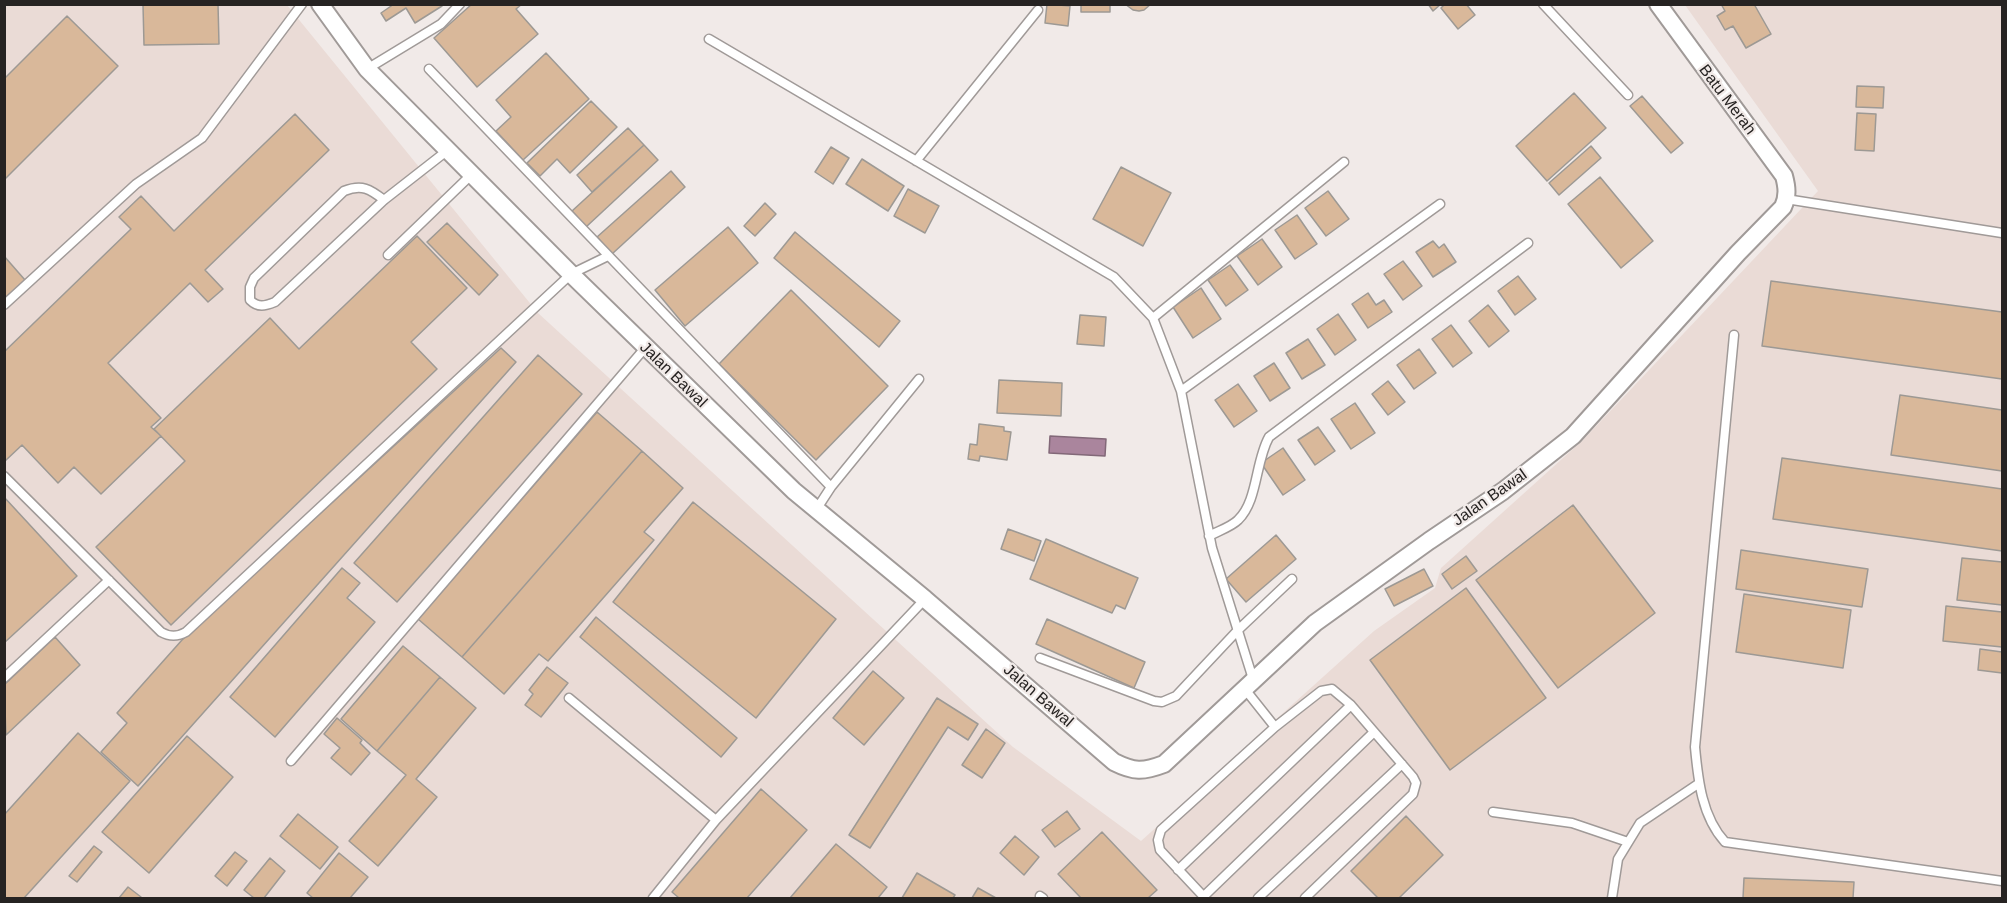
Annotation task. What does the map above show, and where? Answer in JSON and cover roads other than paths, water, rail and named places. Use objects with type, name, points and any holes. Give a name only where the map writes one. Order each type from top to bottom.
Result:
[{"type":"street","name":"Jalan Bawal","points":[[320,4],[367,69],[645,348],[794,491],[925,599],[1114,762],[1130,770],[1148,771],[1164,764],[1315,623],[1503,491],[1573,436],[1738,253],[1783,207],[1786,199]]},
{"type":"street","name":"Batu Merah","points":[[1658,4],[1784,176],[1787,187],[1786,199]]},
{"type":"lane","points":[[4,306],[136,184],[202,138],[302,4]]},
{"type":"lane","points":[[367,69],[441,24],[460,4]]},
{"type":"lane","points":[[1543,4],[1628,94]]},
{"type":"lane","points":[[916,161],[1038,10]]},
{"type":"lane","points":[[709,39],[1114,278],[1153,318],[1181,391],[1209,536],[1238,630],[1249,684],[1275,727]]},
{"type":"lane","points":[[429,69],[831,487]]},
{"type":"lane","points":[[384,200],[370,189],[361,187],[344,191],[254,278],[250,286],[250,300],[255,305],[261,306],[274,302],[384,200],[448,150]]},
{"type":"lane","points":[[1153,318],[1344,162]]},
{"type":"lane","points":[[387,255],[471,175]]},
{"type":"lane","points":[[1786,199],[2002,233]]},
{"type":"lane","points":[[1181,391],[1440,204]]},
{"type":"lane","points":[[1209,536],[1237,521],[1244,513],[1250,501],[1263,449],[1269,437],[1528,243]]},
{"type":"lane","points":[[4,476],[161,632],[168,636],[178,636],[186,632],[571,274],[608,255]]},
{"type":"lane","points":[[1734,335],[1695,747],[1698,784],[1715,831],[1725,842],[2002,881]]},
{"type":"lane","points":[[291,761],[645,348]]},
{"type":"lane","points":[[816,510],[831,487],[919,379]]},
{"type":"lane","points":[[1040,658],[1162,702],[1176,696],[1238,630],[1292,579]]},
{"type":"lane","points":[[4,678],[109,580]]},
{"type":"lane","points":[[653,898],[716,820],[925,599]]},
{"type":"lane","points":[[1305,898],[1413,794],[1416,783],[1413,777],[1351,705],[1336,691],[1325,689],[1275,727],[1161,830],[1158,845],[1160,850],[1204,898],[1374,732]]},
{"type":"lane","points":[[569,698],[716,820]]},
{"type":"lane","points":[[1178,870],[1351,705]]},
{"type":"lane","points":[[1258,898],[1402,764]]},
{"type":"lane","points":[[1612,898],[1618,859],[1640,823],[1698,784]]},
{"type":"lane","points":[[1493,812],[1572,823],[1629,842]]}]
